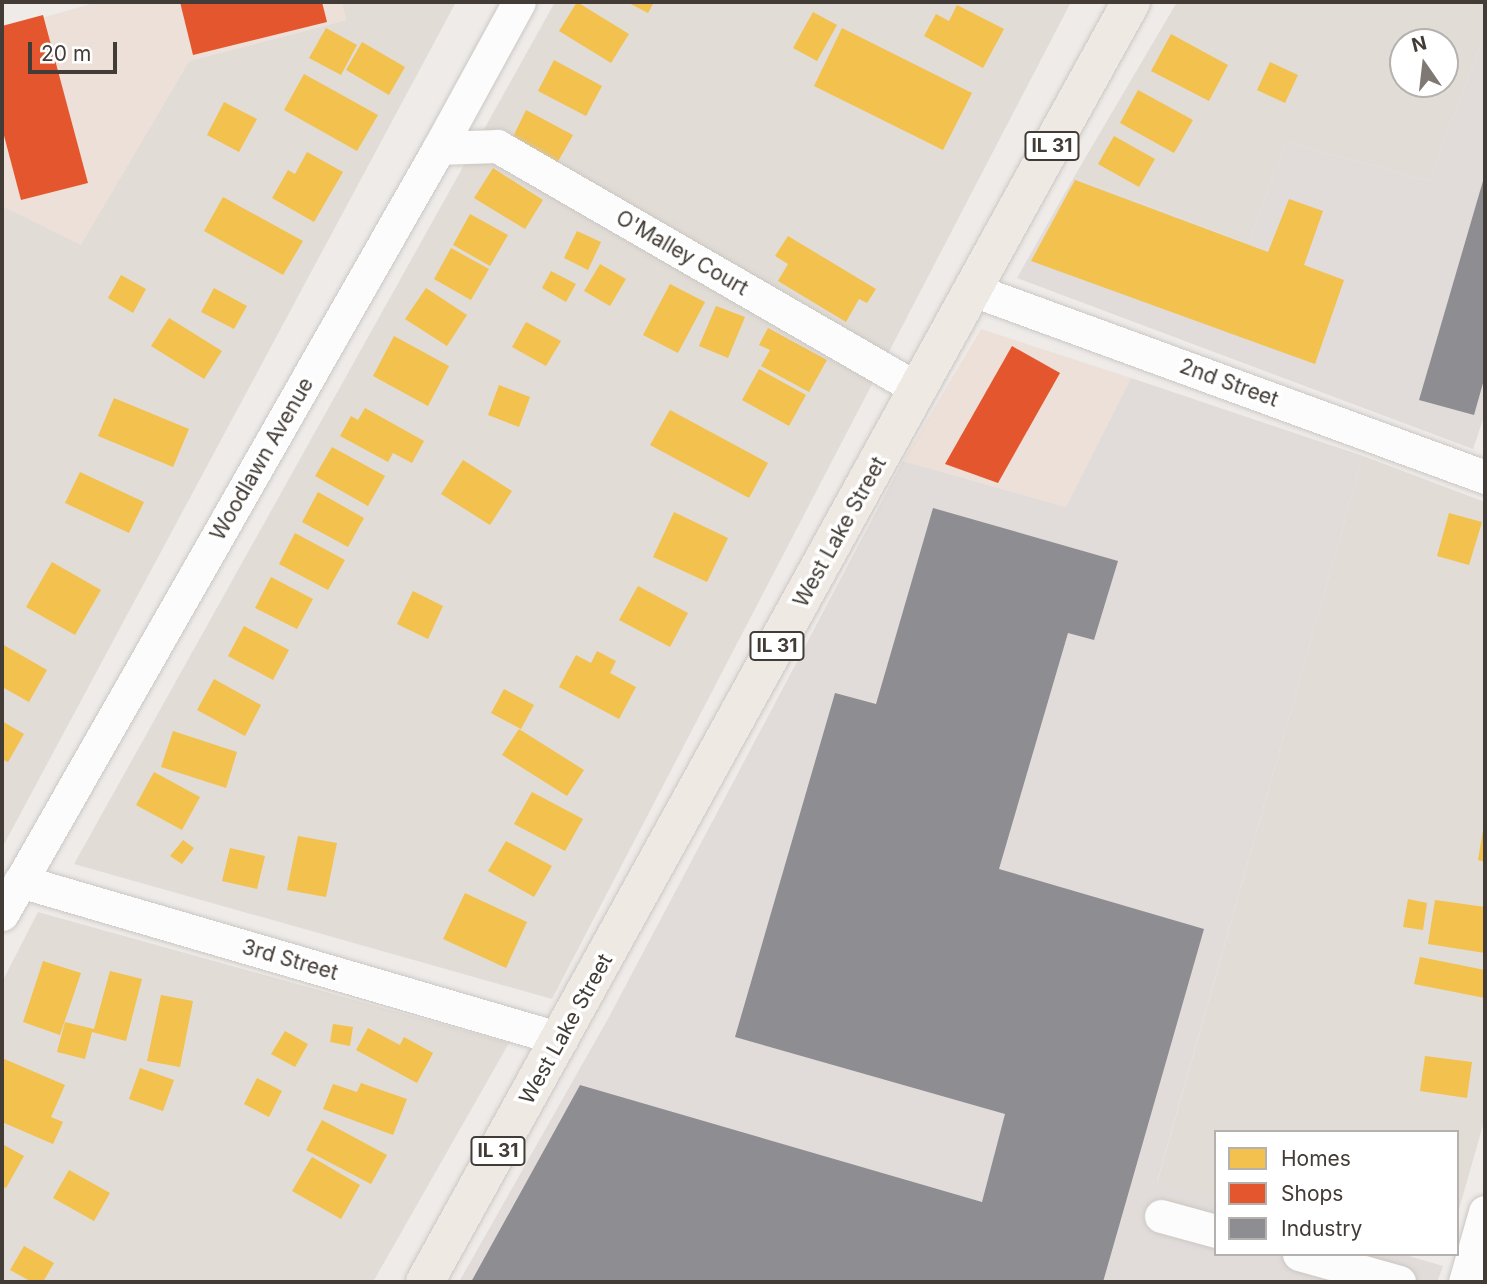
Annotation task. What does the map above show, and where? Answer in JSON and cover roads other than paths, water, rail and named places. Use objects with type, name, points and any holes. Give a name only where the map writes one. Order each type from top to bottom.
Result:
[{"type":"main road","name":"West Lake Street","points":[[425,1282],[1131,2]]},
{"type":"street","name":"Woodlawn Avenue","points":[[2,914],[439,148],[519,2]]},
{"type":"street","name":"O'Malley Court","points":[[439,148],[497,146],[918,389]]},
{"type":"street","name":"2nd Street","points":[[973,290],[1485,475]]},
{"type":"street","name":"3rd Street","points":[[20,881],[561,1039]]},
{"type":"street","points":[[1465,1282],[1485,1212]]},
{"type":"street","points":[[1161,1216],[1214,1230]]},
{"type":"street","points":[[1306,1256],[1399,1282]]}]
